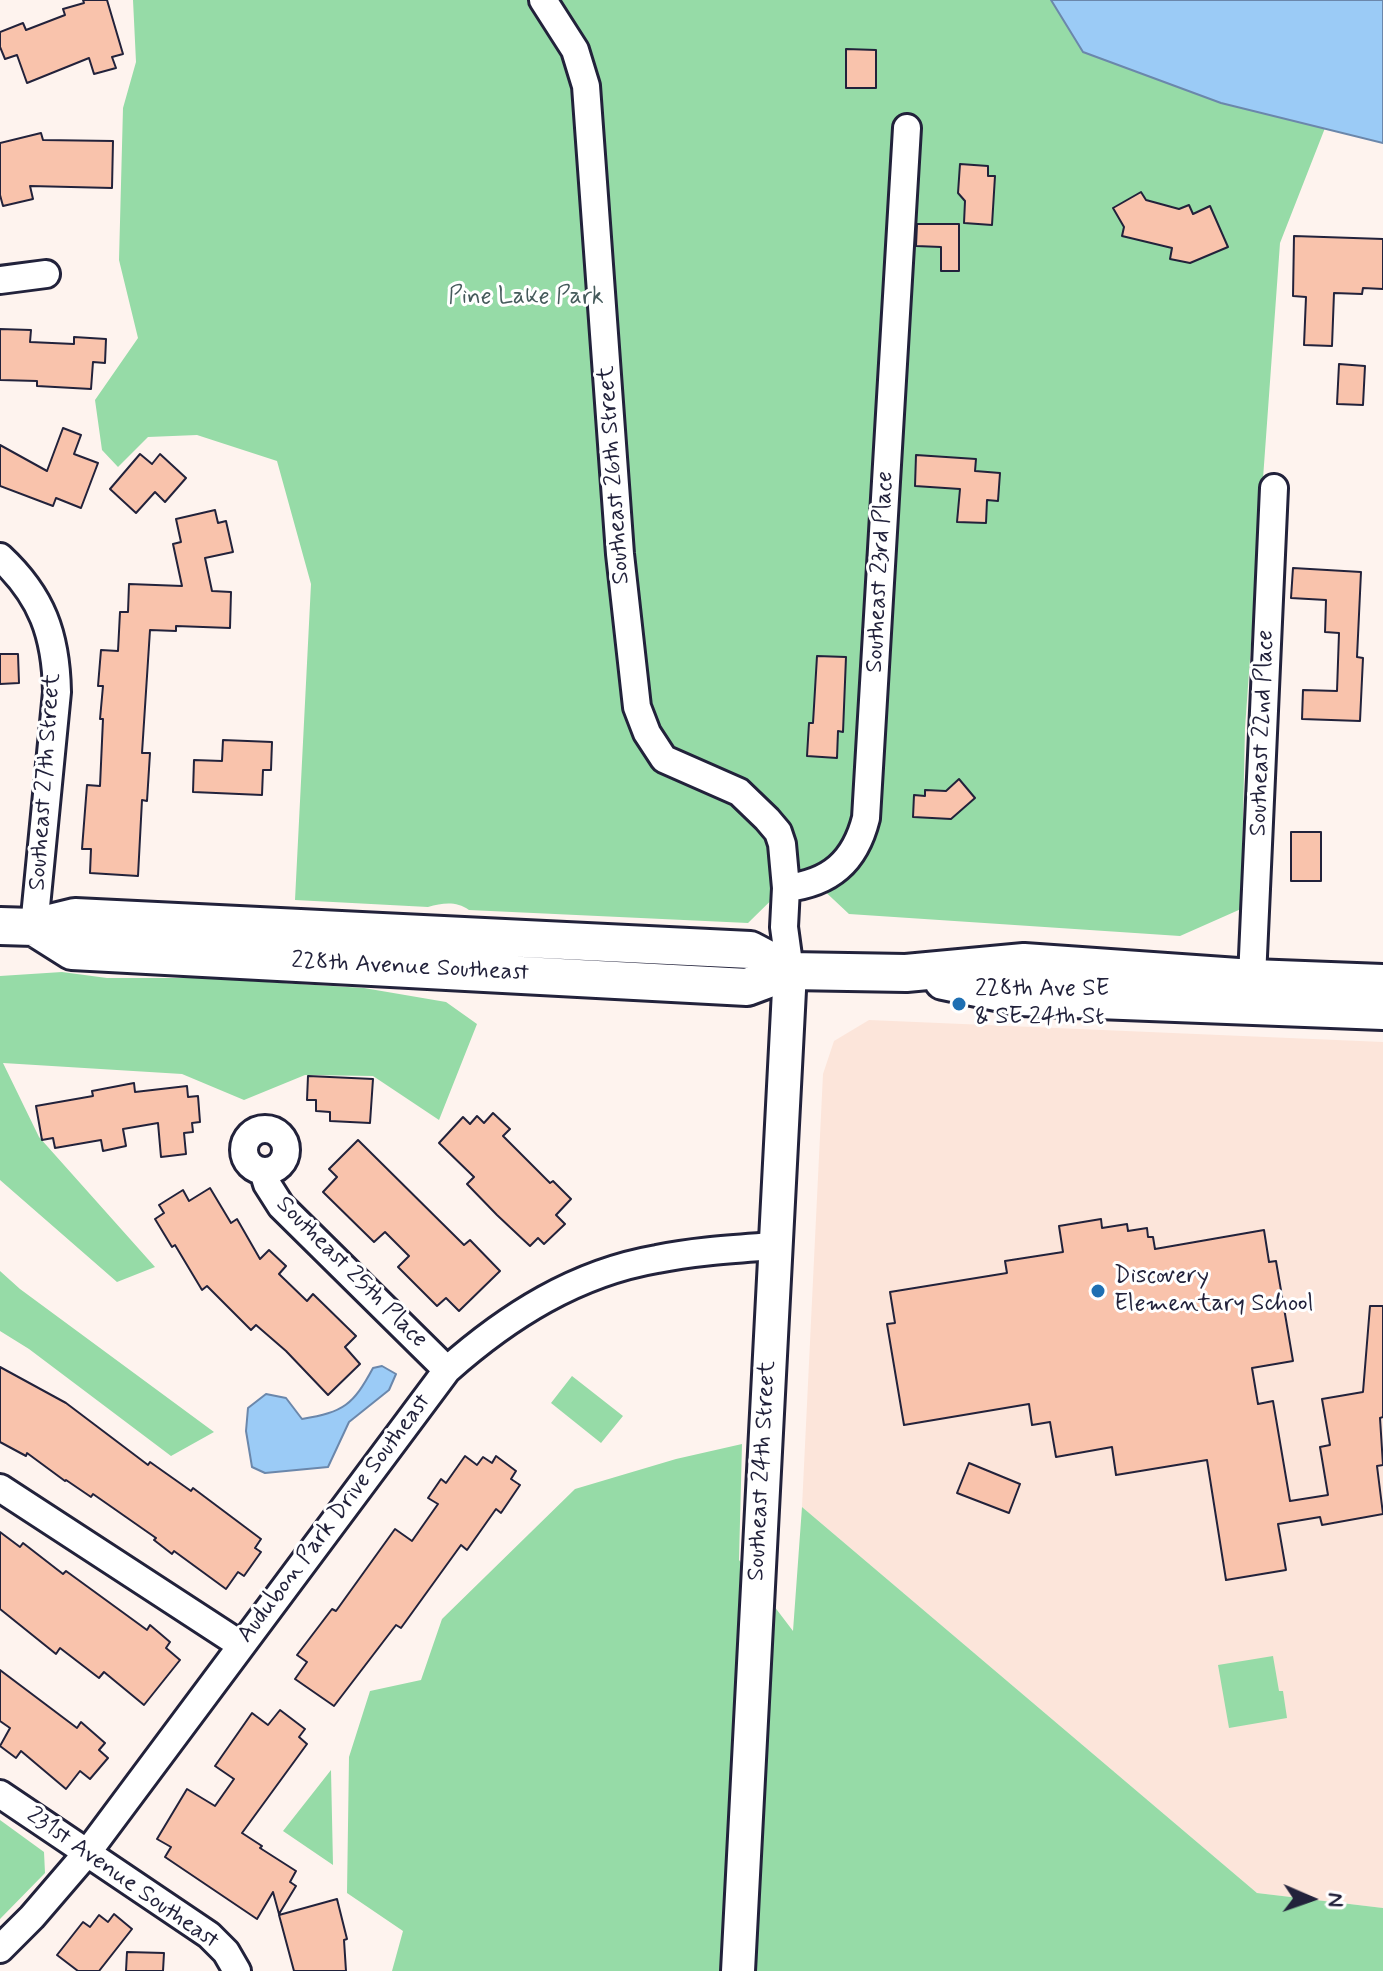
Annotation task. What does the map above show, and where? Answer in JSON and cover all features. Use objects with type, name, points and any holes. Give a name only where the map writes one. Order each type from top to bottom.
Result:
[{"type":"main road","name":"228th Avenue Southeast","points":[[17,926],[72,951],[290,944],[747,987],[790,971],[906,973],[1024,962],[1252,978],[1383,983]]},
{"type":"main road","name":"228th Avenue Southeast","points":[[906,973],[1020,997],[1383,1011]]},
{"type":"street","name":"Southeast 26th Street","points":[[543,0],[575,50],[586,86],[620,554],[637,707],[647,733],[664,759],[739,792],[778,832],[786,888]]},
{"type":"street","name":"Southeast 23rd Place","points":[[786,888],[807,886],[825,879],[840,866],[854,850],[866,818],[907,128]]},
{"type":"street","points":[[0,280],[46,274]]},
{"type":"street","name":"Southeast 22nd Place","points":[[1252,978],[1274,488]]},
{"type":"street","name":"Southeast 27th Street","points":[[0,557],[36,597],[56,669],[57,692],[17,926]]},
{"type":"street","points":[[786,888],[784,927],[790,971]]},
{"type":"street","name":"Southeast 24th Street","points":[[738,1971],[790,971]]},
{"type":"street","name":"Southeast 25th Place","points":[[263,1171],[281,1206],[447,1370]]},
{"type":"street","name":"Audubon Park Drive Southeast","points":[[0,1949],[87,1853],[447,1370],[485,1337],[522,1311],[559,1291],[608,1272],[655,1259],[774,1246]]},
{"type":"street","points":[[0,1488],[241,1645]]},
{"type":"street","name":"231st Avenue Southeast","points":[[0,1794],[209,1935],[226,1952],[237,1971]]},
{"type":"shaded area","name":"Discovery Elementary School","points":[[869,1020],[1383,1042],[1383,1908],[1257,1893],[802,1507],[823,1074],[834,1041]]},
{"type":"green space","name":"Pine Lake Park","points":[[133,0],[1051,0],[1083,52],[1221,103],[1325,128],[1280,243],[1245,728],[1241,909],[1180,936],[849,914],[802,870],[748,923],[469,910],[449,904],[428,907],[295,900],[311,584],[277,461],[197,435],[148,437],[118,467],[102,450],[95,400],[138,338],[119,260],[123,108],[136,62]]},
{"type":"green space","points":[[62,972],[107,978],[202,978],[364,988],[446,1002],[477,1024],[439,1120],[373,1076],[305,1075],[244,1100],[182,1074],[3,1063],[39,1137],[155,1267],[117,1282],[0,1180],[0,976]]},
{"type":"green space","points":[[0,1271],[214,1432],[171,1456],[29,1349],[0,1331]]},
{"type":"green space","points":[[572,1376],[623,1416],[601,1443],[551,1403]]},
{"type":"green space","points":[[742,1444],[739,1560],[793,1631],[802,1507],[1257,1893],[1383,1908],[1383,1971],[392,1971],[403,1931],[347,1893],[349,1757],[370,1691],[421,1680],[442,1619],[575,1489],[676,1459]]},
{"type":"green space","points":[[1273,1656],[1287,1718],[1229,1728],[1218,1665]]},
{"type":"green space","points":[[331,1770],[333,1865],[283,1831]]},
{"type":"green space","points":[[0,1820],[44,1852],[45,1873],[0,1919]]},
{"type":"water","points":[[1051,0],[1383,0],[1383,143],[1221,103],[1083,52]]},
{"type":"water","points":[[382,1366],[396,1374],[389,1390],[349,1422],[328,1467],[265,1473],[252,1467],[246,1431],[248,1408],[266,1394],[286,1398],[302,1419],[316,1416],[346,1405],[373,1368]]},
{"type":"building","points":[[83,0],[107,0],[123,54],[112,57],[116,68],[94,74],[89,58],[27,83],[17,55],[5,59],[0,47],[0,32],[23,23],[26,30],[65,15],[63,9],[84,3]]},
{"type":"building","points":[[846,49],[876,50],[876,88],[846,88]]},
{"type":"building","points":[[41,133],[43,140],[113,141],[112,188],[30,186],[33,199],[3,206],[0,195],[0,143]]},
{"type":"building","points":[[960,164],[988,166],[988,176],[995,176],[992,225],[964,223],[965,201],[958,193]]},
{"type":"building","points":[[1141,192],[1146,200],[1179,209],[1189,205],[1193,214],[1210,206],[1228,247],[1190,263],[1170,259],[1172,248],[1122,236],[1124,227],[1113,208]]},
{"type":"building","points":[[917,224],[959,224],[959,271],[941,271],[941,247],[916,246]]},
{"type":"building","points":[[1294,236],[1383,239],[1383,289],[1363,288],[1362,294],[1334,293],[1332,346],[1304,345],[1306,297],[1293,296]]},
{"type":"building","points":[[0,329],[31,330],[30,342],[74,344],[74,337],[106,339],[105,363],[93,362],[91,389],[37,386],[37,381],[0,380]]},
{"type":"building","points":[[1339,364],[1365,366],[1363,405],[1337,404]]},
{"type":"building","points":[[63,428],[81,435],[74,454],[98,463],[81,508],[56,498],[53,506],[0,486],[0,445],[47,471]]},
{"type":"building","points":[[140,454],[152,464],[160,454],[186,478],[165,502],[155,492],[136,513],[110,489]]},
{"type":"building","points":[[916,455],[976,459],[975,471],[1000,473],[998,501],[987,500],[986,523],[957,522],[960,489],[915,486]]},
{"type":"building","points":[[215,510],[218,523],[226,521],[233,552],[205,558],[212,591],[231,592],[230,628],[176,626],[176,631],[150,630],[142,753],[150,753],[147,801],[142,800],[138,876],[90,873],[91,849],[82,849],[87,785],[100,786],[103,686],[98,686],[101,650],[118,651],[120,612],[128,612],[129,584],[182,586],[173,544],[181,542],[176,519]]},
{"type":"building","points":[[1293,568],[1361,572],[1357,657],[1363,658],[1360,721],[1302,719],[1303,690],[1337,691],[1339,633],[1325,632],[1326,600],[1291,598]]},
{"type":"building","points":[[0,654],[18,654],[19,683],[0,684]]},
{"type":"building","points":[[817,656],[846,657],[843,732],[838,731],[837,758],[807,756],[809,723],[813,723]]},
{"type":"building","points":[[223,740],[272,742],[271,770],[263,770],[262,795],[193,792],[194,760],[222,761]]},
{"type":"building","points":[[959,779],[975,798],[951,819],[913,817],[914,795],[925,796],[925,790],[946,791]]},
{"type":"building","points":[[1291,832],[1321,832],[1321,881],[1291,881]]},
{"type":"building","points":[[308,1076],[373,1079],[370,1123],[330,1121],[330,1112],[316,1111],[316,1100],[307,1100]]},
{"type":"building","points":[[134,1083],[135,1092],[187,1086],[188,1097],[198,1096],[200,1122],[192,1123],[193,1132],[184,1133],[186,1154],[161,1157],[158,1123],[123,1129],[126,1146],[103,1151],[101,1140],[55,1148],[53,1138],[42,1140],[36,1106],[93,1096],[92,1091]]},
{"type":"building","points":[[493,1113],[510,1129],[503,1136],[550,1183],[553,1181],[571,1199],[556,1215],[565,1224],[544,1244],[538,1238],[530,1246],[497,1215],[467,1184],[474,1177],[439,1143],[463,1117],[470,1124],[477,1116],[484,1123]]},
{"type":"building","points":[[358,1140],[464,1245],[470,1240],[500,1271],[459,1311],[446,1298],[437,1306],[398,1267],[409,1256],[385,1232],[374,1242],[323,1192],[337,1177],[329,1169]]},
{"type":"building","points":[[210,1188],[231,1223],[237,1219],[260,1259],[269,1250],[286,1266],[279,1274],[307,1301],[313,1294],[356,1336],[345,1347],[360,1364],[328,1395],[256,1325],[251,1330],[207,1286],[202,1290],[155,1219],[164,1213],[159,1205],[183,1190],[189,1201]]},
{"type":"building","points":[[1101,1219],[1102,1228],[1127,1224],[1128,1231],[1147,1228],[1148,1237],[1153,1237],[1155,1249],[1264,1230],[1269,1262],[1276,1261],[1293,1361],[1252,1368],[1258,1404],[1273,1401],[1290,1501],[1328,1495],[1320,1447],[1330,1445],[1322,1399],[1363,1392],[1370,1306],[1383,1306],[1383,1417],[1380,1418],[1383,1465],[1377,1466],[1383,1514],[1322,1525],[1320,1517],[1278,1524],[1286,1570],[1226,1580],[1207,1460],[1116,1475],[1112,1447],[1056,1457],[1050,1422],[1032,1425],[1029,1404],[904,1425],[887,1324],[895,1323],[890,1292],[1007,1273],[1005,1261],[1063,1252],[1059,1226]]},
{"type":"building","points":[[0,1367],[66,1403],[148,1465],[150,1462],[191,1491],[193,1488],[261,1539],[255,1548],[261,1552],[244,1576],[238,1572],[226,1589],[174,1551],[172,1554],[154,1540],[156,1538],[93,1494],[91,1497],[27,1453],[26,1456],[0,1442]]},
{"type":"building","points":[[465,1456],[477,1465],[483,1457],[492,1463],[496,1456],[516,1471],[511,1479],[520,1485],[501,1513],[496,1509],[467,1550],[461,1545],[401,1628],[396,1625],[334,1706],[295,1679],[307,1662],[297,1655],[332,1609],[336,1611],[395,1529],[412,1541],[438,1504],[428,1498],[441,1479],[446,1483]]},
{"type":"building","points":[[969,1463],[1020,1484],[1009,1513],[957,1493]]},
{"type":"building","points":[[0,1532],[20,1547],[23,1543],[63,1574],[66,1571],[147,1630],[150,1625],[170,1642],[166,1648],[180,1660],[144,1705],[104,1672],[99,1678],[60,1648],[56,1654],[0,1609]]},
{"type":"building","points":[[0,1670],[77,1728],[81,1722],[105,1743],[99,1750],[108,1758],[90,1779],[80,1771],[66,1789],[21,1751],[16,1758],[0,1746],[10,1728],[0,1721]]},
{"type":"building","points":[[280,1710],[305,1729],[299,1737],[307,1744],[242,1833],[296,1871],[290,1882],[296,1886],[279,1914],[273,1892],[257,1919],[165,1857],[171,1847],[157,1839],[187,1789],[215,1806],[234,1779],[215,1766],[252,1713],[268,1725]]},
{"type":"building","points":[[337,1899],[347,1939],[344,1940],[346,1971],[294,1971],[279,1915]]},
{"type":"building","points":[[114,1914],[132,1929],[99,1971],[78,1971],[57,1955],[83,1922],[90,1927],[99,1915],[108,1922]]},
{"type":"building","points":[[127,1952],[164,1953],[163,1971],[126,1971]]},
{"type":"place","name":"228th Ave SE & SE 24th St","points":[[959,1004]]},
{"type":"place","name":"Discovery Elementary School","points":[[1098,1291]]}]
